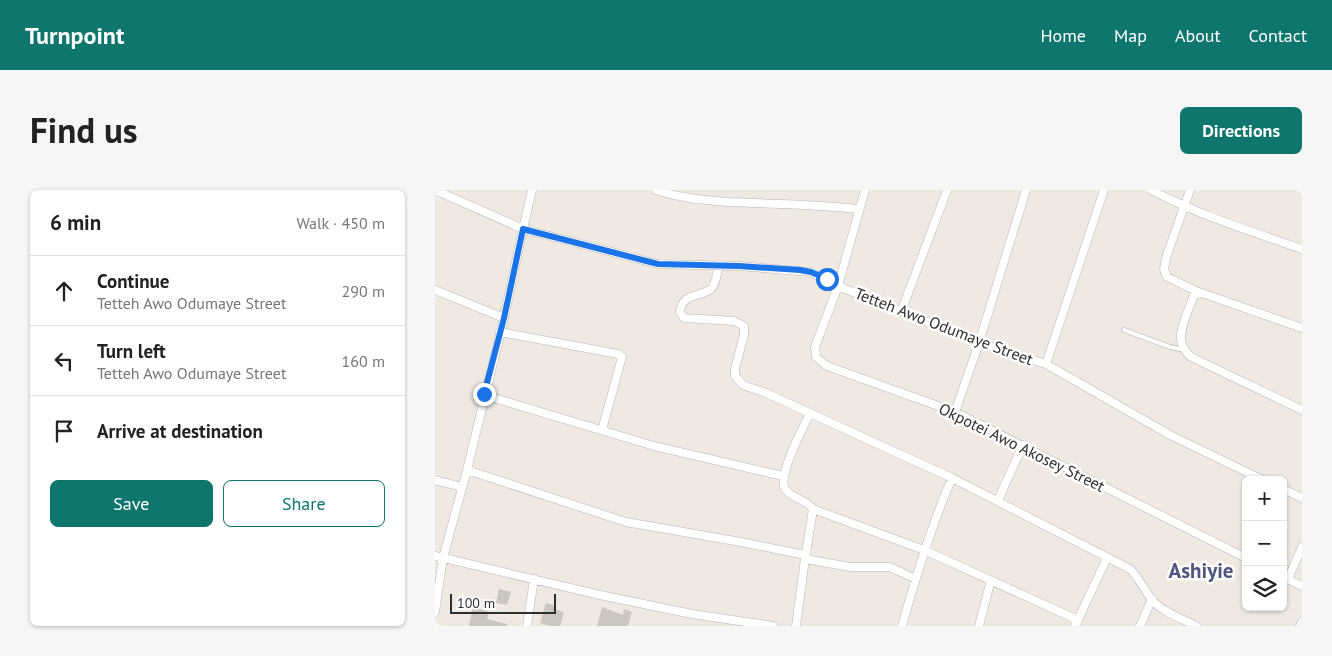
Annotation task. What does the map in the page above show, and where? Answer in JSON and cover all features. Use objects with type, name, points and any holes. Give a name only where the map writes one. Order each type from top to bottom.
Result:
[{"type":"street","name":"Tetteh Awo Odumaye Street","points":[[435,190],[523,229],[658,264],[811,272],[837,286],[979,343],[1045,364],[1170,435],[1255,476]]},
{"type":"street","points":[[435,612],[439,557],[463,487],[484,394],[504,318],[532,190]]},
{"type":"street","points":[[656,190],[685,198],[714,201],[823,205],[859,209]]},
{"type":"street","name":"Okpotei Awo Akosey Street","points":[[865,190],[837,286],[815,347],[820,362],[955,412],[1242,556]]},
{"type":"street","points":[[901,312],[947,190]]},
{"type":"street","points":[[955,412],[979,343],[1026,190]]},
{"type":"street","points":[[1045,364],[1104,190]]},
{"type":"street","points":[[1151,190],[1184,207],[1302,248]]},
{"type":"street","points":[[1190,190],[1167,254],[1164,269],[1167,277],[1196,291],[1302,328]]},
{"type":"street","points":[[719,266],[713,286],[710,289],[693,294],[684,302],[681,308],[681,315],[684,318],[691,319],[734,321],[744,326],[745,335],[735,369],[735,376],[743,385],[766,393],[952,478],[1130,569],[1137,576],[1152,600],[1167,611],[1196,626]]},
{"type":"street","points":[[435,290],[504,318]]},
{"type":"street","points":[[1196,291],[1182,331],[1181,344],[1191,357],[1302,410]]},
{"type":"street","points":[[500,332],[619,354],[623,357],[602,430]]},
{"type":"street","points":[[484,394],[654,446],[783,476]]},
{"type":"street","points":[[810,413],[783,476],[783,485],[789,494],[809,504],[813,509],[924,550],[991,580],[1076,623],[1107,558]]},
{"type":"street","points":[[998,500],[1023,445]]},
{"type":"street","points":[[467,470],[626,522],[741,542],[850,567],[889,567],[915,579]]},
{"type":"street","points":[[901,626],[924,550],[952,478]]},
{"type":"street","points":[[435,480],[463,487]]},
{"type":"street","points":[[1287,491],[1302,498]]},
{"type":"street","points":[[797,626],[813,509]]},
{"type":"street","points":[[1287,576],[1302,547]]},
{"type":"street","points":[[439,557],[600,595],[692,614],[773,626]]},
{"type":"street","points":[[1287,578],[1302,586]]},
{"type":"street","points":[[527,626],[534,579]]},
{"type":"street","points":[[979,626],[991,580]]},
{"type":"street","points":[[1140,626],[1152,600]]},
{"type":"street","points":[[1300,626],[1302,622]]},
{"type":"lane","points":[[1124,330],[1170,347],[1185,350]]},
{"type":"building","points":[[499,589],[511,592],[507,605],[496,603]]},
{"type":"building","points":[[546,603],[553,605],[556,610],[564,612],[560,626],[540,623]]},
{"type":"building","points":[[473,607],[489,612],[487,619],[507,624],[507,626],[469,626]]},
{"type":"building","points":[[602,607],[623,615],[624,609],[632,612],[628,626],[597,626]]},
{"type":"district","name":"Ashiyie","points":[[1201,571]]},
{"type":"route","points":[[484,394],[504,318],[523,229],[658,264],[800,270],[820,275],[827,279]]}]
